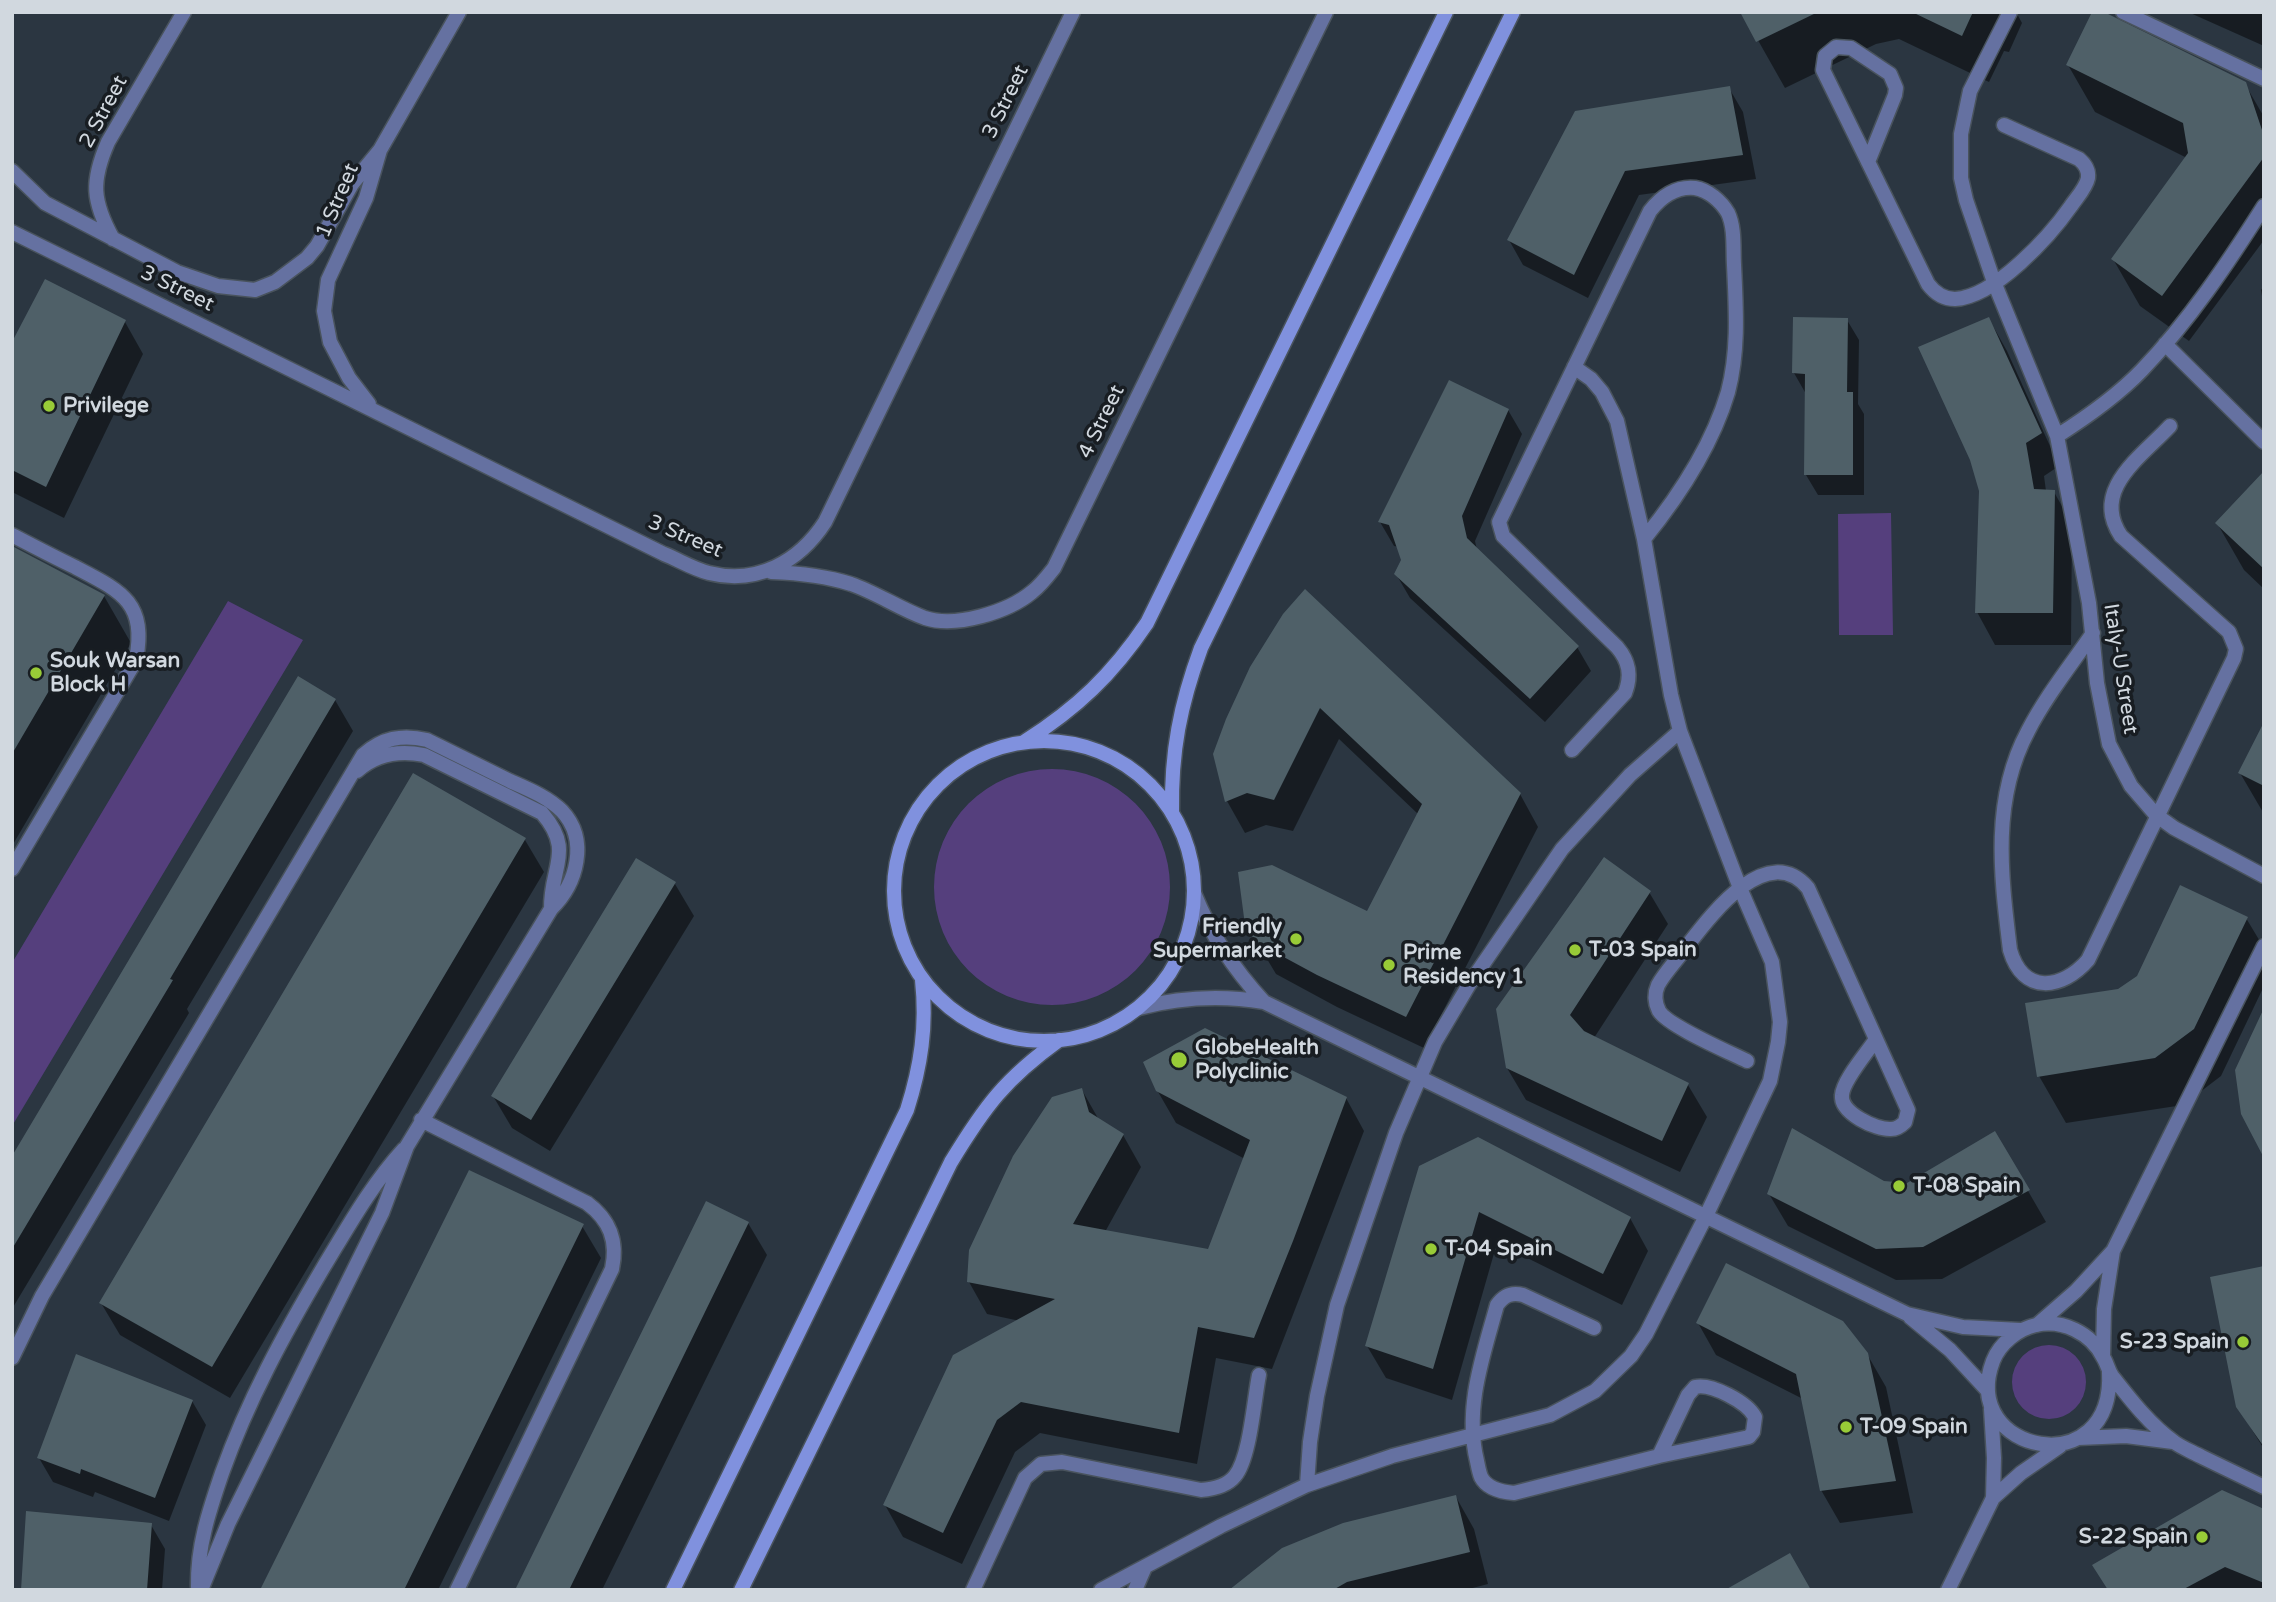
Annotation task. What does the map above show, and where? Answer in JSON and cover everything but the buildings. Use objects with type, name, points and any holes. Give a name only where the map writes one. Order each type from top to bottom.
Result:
[{"type":"street","name":"2 Street","points":[[113,239],[105,224],[96,193],[95,178],[99,165],[108,142],[184,12]]},
{"type":"street","name":"1 Street","points":[[375,410],[349,378],[330,342],[324,311],[328,280],[369,189],[380,150],[459,12]]},
{"type":"street","name":"3 Street","points":[[12,232],[694,568],[727,577],[766,572],[800,553],[814,539],[825,522],[1073,12]]},
{"type":"street","name":"4 Street","points":[[766,572],[807,575],[848,583],[874,592],[924,618],[940,621],[972,619],[1022,600],[1044,582],[1060,556],[1326,12]]},
{"type":"street","points":[[1023,742],[1052,724],[1097,687],[1128,652],[1147,623],[1446,12]]},
{"type":"street","points":[[1172,813],[1171,771],[1176,729],[1186,687],[1201,648],[1513,12]]},
{"type":"street","name":"Italy-U Street","points":[[2010,12],[1970,91],[1959,156],[1963,189],[1994,282],[2057,436],[2093,633],[2097,683],[2109,744],[2131,786],[2157,815],[2174,828],[2264,876]]},
{"type":"street","points":[[2123,12],[2264,79]]},
{"type":"street","points":[[1868,162],[1895,95],[1894,80],[1891,74],[1851,48],[1836,47],[1825,56],[1824,70],[1868,162],[1932,290],[1954,299],[1962,297],[1994,282],[2029,256],[2084,188],[2088,172],[2079,159],[2004,125]]},
{"type":"street","points":[[12,171],[45,203],[113,239],[199,281],[255,290],[283,277],[307,258],[317,246],[352,184],[380,150]]},
{"type":"street","points":[[1572,750],[1625,692],[1629,683],[1628,663],[1617,647],[1503,536],[1499,522],[1650,211],[1657,201],[1667,194],[1687,188],[1698,189],[1715,198],[1728,213],[1733,233],[1736,318],[1733,368],[1719,416],[1696,466],[1644,539]]},
{"type":"street","points":[[2057,436],[2115,395],[2141,371],[2208,288],[2264,206]]},
{"type":"street","points":[[2165,344],[2264,442]]},
{"type":"street","points":[[1101,1590],[1307,1485],[1391,1456],[1550,1415],[1595,1391],[1632,1356],[1646,1334],[1706,1216],[1770,1080],[1778,1042],[1779,1003],[1772,962],[1740,888],[1680,731],[1671,695],[1644,539],[1617,421],[1602,392],[1574,366]]},
{"type":"street","points":[[2093,633],[2028,730],[2005,790],[2000,833],[2010,950],[2013,961],[2022,974],[2036,982],[2057,982],[2080,970],[2088,960],[2234,658],[2235,649],[2229,632],[2122,536],[2111,515],[2110,503],[2118,481],[2171,426]]},
{"type":"street","points":[[12,535],[115,588],[129,603],[138,621],[140,640],[136,660],[12,869]]},
{"type":"street","points":[[1307,1485],[1317,1396],[1336,1305],[1375,1190],[1419,1076],[1454,1008],[1562,849],[1614,790],[1680,731]]},
{"type":"street","points":[[1023,742],[1058,742],[1092,749],[1123,764],[1150,786],[1172,813],[1184,838],[1192,865],[1194,893],[1190,926],[1180,956],[1162,985],[1139,1008],[1088,1035],[1059,1040],[1020,1039],[982,1028],[949,1008],[922,980],[902,943],[893,903],[895,861],[909,822],[933,788],[966,762],[993,750],[1023,742]]},
{"type":"street","points":[[12,1358],[42,1296],[349,779],[371,760],[385,755],[412,752],[486,777],[542,813],[552,824],[560,847],[551,909],[407,1146],[382,1213],[237,1507],[200,1590]]},
{"type":"street","points":[[1748,1061],[1668,1020],[1657,1008],[1658,985],[1716,908],[1740,888],[1776,873],[1786,873],[1802,881],[1808,888],[1908,1110],[1906,1122],[1895,1129],[1888,1129],[1852,1115],[1841,1098],[1844,1086],[1876,1039]]},
{"type":"street","points":[[1194,893],[1222,952],[1264,1002]]},
{"type":"street","points":[[2037,1325],[2076,1291],[2113,1251],[2264,946]]},
{"type":"street","points":[[673,1590],[907,1110],[923,1045],[925,1012],[922,980]]},
{"type":"street","points":[[1139,1008],[1213,996],[1264,1002],[1907,1314],[1963,1327],[2020,1331]]},
{"type":"street","points":[[741,1590],[951,1163],[982,1112],[999,1091],[1059,1040]]},
{"type":"street","points":[[421,1120],[587,1203],[605,1220],[614,1244],[612,1269],[457,1590]]},
{"type":"street","points":[[200,1590],[199,1553],[209,1510],[242,1419],[262,1375],[363,1202],[407,1146]]},
{"type":"street","points":[[2103,1356],[2104,1309],[2113,1251]]},
{"type":"street","points":[[1594,1328],[1523,1295],[1511,1294],[1500,1300],[1475,1391],[1471,1437],[1481,1477],[1495,1489],[1514,1493],[1659,1456],[1749,1437],[1753,1432],[1755,1417],[1745,1405],[1709,1386],[1695,1387],[1688,1395],[1659,1456]]},
{"type":"street","points":[[1907,1314],[1958,1359],[1989,1397],[1999,1419],[2011,1433],[2045,1446],[2064,1444]]},
{"type":"street","points":[[1948,1590],[1993,1498],[2021,1473],[2095,1426],[2105,1409],[2110,1389],[2109,1372],[2103,1356],[2091,1341],[2075,1329],[2057,1324],[2037,1325],[2020,1331],[2006,1341],[1995,1356],[1989,1373],[1994,1448],[1993,1498]]},
{"type":"street","points":[[2109,1372],[2140,1409],[2174,1443]]},
{"type":"street","points":[[973,1590],[1025,1478],[1041,1464],[1062,1462],[1201,1490],[1213,1489],[1234,1478],[1244,1457],[1259,1376]]},
{"type":"street","points":[[2078,1438],[2126,1436],[2174,1443],[2264,1488]]},
{"type":"street","points":[[1135,1590],[1145,1567]]},
{"type":"shaded area","points":[[1891,513],[1893,635],[1839,635],[1838,514]]},
{"type":"shaded area","points":[[228,601],[303,640],[12,1126],[12,963]]},
{"type":"shaded area","points":[[1052,769],[1075,771],[1108,783],[1127,796],[1143,812],[1156,831],[1165,853],[1170,887],[1168,910],[1156,943],[1143,962],[1127,978],[1108,991],[1086,1000],[1052,1005],[1029,1003],[996,991],[977,978],[961,962],[948,943],[939,921],[934,887],[936,864],[948,831],[961,812],[977,796],[996,783],[1018,774]]},
{"type":"shaded area","points":[[2049,1345],[2070,1351],[2080,1361],[2086,1382],[2080,1403],[2070,1413],[2049,1419],[2028,1413],[2018,1403],[2012,1382],[2018,1361],[2028,1351]]},
{"type":"place","name":"Privilege","points":[[49,406]]},
{"type":"place","name":"Souk Warsan Block H","points":[[36,673]]},
{"type":"place","name":"Friendly Supermarket","points":[[1296,939]]},
{"type":"place","name":"T-03 Spain","points":[[1575,950]]},
{"type":"place","name":"Prime Residency 1","points":[[1389,965]]},
{"type":"place","name":"GlobeHealth Polyclinic","points":[[1179,1060]]},
{"type":"place","name":"T-08 Spain","points":[[1899,1186]]},
{"type":"place","name":"T-04 Spain","points":[[1431,1249]]},
{"type":"place","name":"S-23 Spain","points":[[2243,1342]]},
{"type":"place","name":"T-09 Spain","points":[[1846,1427]]},
{"type":"place","name":"S-22 Spain","points":[[2202,1537]]}]
